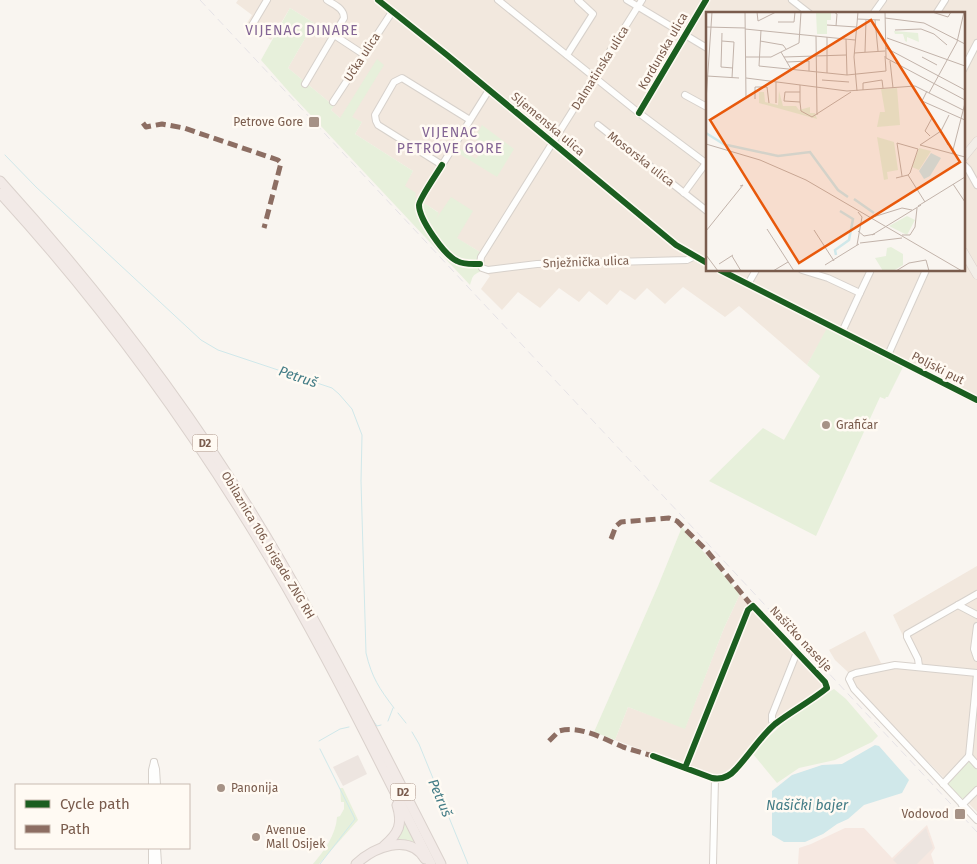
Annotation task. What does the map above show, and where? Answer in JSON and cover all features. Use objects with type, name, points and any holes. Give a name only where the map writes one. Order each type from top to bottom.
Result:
[{"type":"highway","name":"Obilaznica 106. brigade ZNG RH","points":[[0,181],[45,231],[107,307],[162,380],[221,466],[279,558],[316,624],[441,864]]},
{"type":"highway","name":"Obilaznica 106. brigade ZNG RH","points":[[0,193],[53,253],[115,331],[208,462],[287,588],[339,684],[431,864]]},
{"type":"highway","points":[[382,848],[396,834],[400,821],[399,811],[390,784]]},
{"type":"highway","points":[[356,864],[364,857],[382,848],[397,844],[411,846],[419,852],[427,864]]},
{"type":"highway","points":[[435,853],[445,864]]},
{"type":"main road","points":[[964,157],[977,141]]},
{"type":"main road","points":[[964,253],[977,275]]},
{"type":"street","points":[[251,27],[267,0]]},
{"type":"street","points":[[305,84],[344,15],[341,9],[326,0]]},
{"type":"street","name":"Sljemenska ulica","points":[[378,0],[676,245],[706,262]]},
{"type":"street","points":[[498,0],[706,164]]},
{"type":"street","points":[[567,55],[593,14],[578,0]]},
{"type":"street","points":[[628,0],[706,47]]},
{"type":"street","name":"Dalmatinska ulica","points":[[480,264],[481,257],[642,0]]},
{"type":"street","name":"Kordunska ulica","points":[[639,113],[706,0]]},
{"type":"street","points":[[792,0],[807,12]]},
{"type":"street","points":[[874,12],[883,0]]},
{"type":"street","points":[[937,12],[946,0]]},
{"type":"street","name":"Učka ulica","points":[[333,102],[392,12]]},
{"type":"street","points":[[334,35],[364,54]]},
{"type":"street","points":[[964,68],[977,43]]},
{"type":"street","points":[[442,165],[378,125],[374,115],[380,104],[394,82],[402,78],[470,120]]},
{"type":"street","points":[[480,264],[463,263],[452,258],[431,234],[420,210],[419,202],[489,90]]},
{"type":"street","points":[[685,94],[706,105]]},
{"type":"street","name":"Mosorska ulica","points":[[598,125],[706,211]]},
{"type":"street","name":"Mosorska ulica","points":[[684,193],[706,164]]},
{"type":"street","points":[[964,165],[977,185]]},
{"type":"street","name":"Snježnička ulica","points":[[480,264],[482,268],[488,270],[537,264],[687,260],[695,256]]},
{"type":"street","points":[[722,271],[888,356],[926,271]]},
{"type":"street","points":[[748,284],[755,271]]},
{"type":"street","points":[[805,271],[828,278],[860,293]]},
{"type":"street","points":[[842,332],[870,272]]},
{"type":"street","name":"Poljski put","points":[[888,356],[977,400]]},
{"type":"street","points":[[919,666],[918,659],[907,634],[977,594]]},
{"type":"street","points":[[958,605],[977,615]]},
{"type":"street","name":"Našičko naselje","points":[[684,768],[751,606],[756,608],[798,652],[828,687],[774,725],[731,774],[715,779]]},
{"type":"street","points":[[977,626],[974,649],[977,658]]},
{"type":"street","name":"Našičko naselje","points":[[774,725],[772,715],[798,652]]},
{"type":"street","points":[[943,784],[969,756],[977,673],[919,666],[889,666],[856,673],[850,677],[849,681],[854,689],[962,805],[977,820]]},
{"type":"street","points":[[652,756],[715,779],[713,864]]},
{"type":"street","points":[[969,756],[977,765]]},
{"type":"street","points":[[152,784],[154,762],[157,784]]},
{"type":"street","points":[[962,805],[977,790]]},
{"type":"street","points":[[152,849],[152,864]]},
{"type":"street","points":[[157,849],[158,864]]},
{"type":"shaded area","points":[[238,0],[977,0],[977,405],[828,328],[807,365],[739,306],[725,317],[683,287],[665,304],[647,288],[635,300],[620,290],[607,305],[589,291],[579,302],[559,288],[540,308],[518,292],[502,310],[481,289],[490,276],[476,266],[480,252],[458,239],[435,219],[438,212],[414,197],[404,186],[413,171],[355,134],[362,122],[340,118],[331,110],[334,106],[288,68],[314,23],[290,8],[271,40],[247,23],[252,15],[236,3]]},
{"type":"shaded area","points":[[977,566],[977,812],[855,687],[848,672],[835,660],[829,650],[865,631],[881,663],[916,663],[893,615]]},
{"type":"shaded area","points":[[740,594],[825,687],[785,715],[733,769],[727,774],[720,776],[711,775],[615,740],[628,707],[685,728],[724,628]]},
{"type":"shaded area","points":[[358,755],[367,774],[343,786],[333,767]]},
{"type":"shaded area","points":[[927,825],[935,848],[931,854],[934,864],[798,864],[799,848],[845,828],[864,828],[892,858]]},
{"type":"shaded area","points":[[926,828],[933,848],[917,864],[897,864],[893,860]]},
{"type":"green space","points":[[290,8],[314,23],[288,68],[334,106],[331,110],[340,118],[377,59],[384,65],[352,117],[362,122],[355,134],[413,171],[405,186],[416,193],[415,197],[439,213],[436,219],[451,197],[473,211],[457,238],[480,252],[476,266],[481,271],[472,278],[470,285],[261,60]]},
{"type":"green space","points":[[482,125],[514,149],[497,177],[458,153],[461,149],[476,159],[485,145],[470,136],[473,132],[477,134]]},
{"type":"green space","points":[[827,328],[903,367],[888,397],[885,399],[880,397],[816,536],[709,481],[763,428],[784,440],[820,376],[807,365]]},
{"type":"green space","points":[[682,527],[740,594],[724,628],[685,729],[628,707],[615,740],[594,732]]},
{"type":"green space","points":[[834,689],[846,699],[878,736],[872,742],[835,760],[799,768],[777,783],[753,754],[790,718]]},
{"type":"green space","points":[[966,759],[977,768],[977,788],[961,799],[948,786],[948,782]]},
{"type":"green space","points":[[340,788],[343,788],[358,820],[319,864],[313,864],[329,842],[337,817],[340,816],[344,809],[344,802],[341,802]]},
{"type":"green space","points":[[401,813],[422,850],[394,840]]},
{"type":"water","name":"Našički bajer","points":[[875,745],[879,746],[909,780],[902,793],[864,805],[848,819],[805,842],[784,842],[772,835],[772,791],[792,775],[822,765],[842,764]]},
{"type":"waterway","name":"Petruš","points":[[5,155],[36,187],[201,340],[218,350],[332,388],[352,409],[362,435],[361,481],[366,653],[377,682],[394,708]]},
{"type":"waterway","points":[[388,721],[393,708]]},
{"type":"waterway","name":"Petruš","points":[[398,713],[406,723]]},
{"type":"waterway","points":[[372,719],[377,726],[381,725]]},
{"type":"waterway","points":[[319,741],[340,729],[349,727]]},
{"type":"waterway","name":"Petruš","points":[[412,732],[419,744],[468,864]]},
{"type":"waterway","points":[[320,749],[355,819],[320,864]]},
{"type":"railway","points":[[200,0],[977,832]]},
{"type":"marked path","points":[[143,123],[146,127],[162,124],[184,128],[278,160],[281,163],[264,228]]},
{"type":"marked path","points":[[611,539],[616,526],[621,522],[669,518],[677,521],[707,551],[752,606]]},
{"type":"marked path","points":[[549,741],[559,731],[583,731],[623,747],[653,756]]},
{"type":"cycle path","points":[[378,0],[676,245],[706,262]]},
{"type":"cycle path","points":[[639,113],[706,0]]},
{"type":"cycle path","points":[[442,165],[420,202],[420,211],[423,219],[433,236],[446,252],[457,261],[468,264],[480,264]]},
{"type":"cycle path","points":[[722,271],[977,400]]},
{"type":"cycle path","points":[[653,756],[712,778],[726,777],[736,769],[775,724],[827,688],[825,682],[753,606],[748,610],[685,768]]},
{"type":"place","name":"Petrove Gore","points":[[314,122]]},
{"type":"place","name":"Grafičar","points":[[826,425]]},
{"type":"place","name":"Panonija","points":[[221,788]]},
{"type":"place","name":"Vodovod","points":[[960,814]]},
{"type":"place","name":"Avenue Mall Osijek","points":[[256,837]]},
{"type":"district","name":"VIJENAC DINARE","points":[[302,30]]},
{"type":"district","name":"VIJENAC PETROVE GORE","points":[[450,140]]}]
